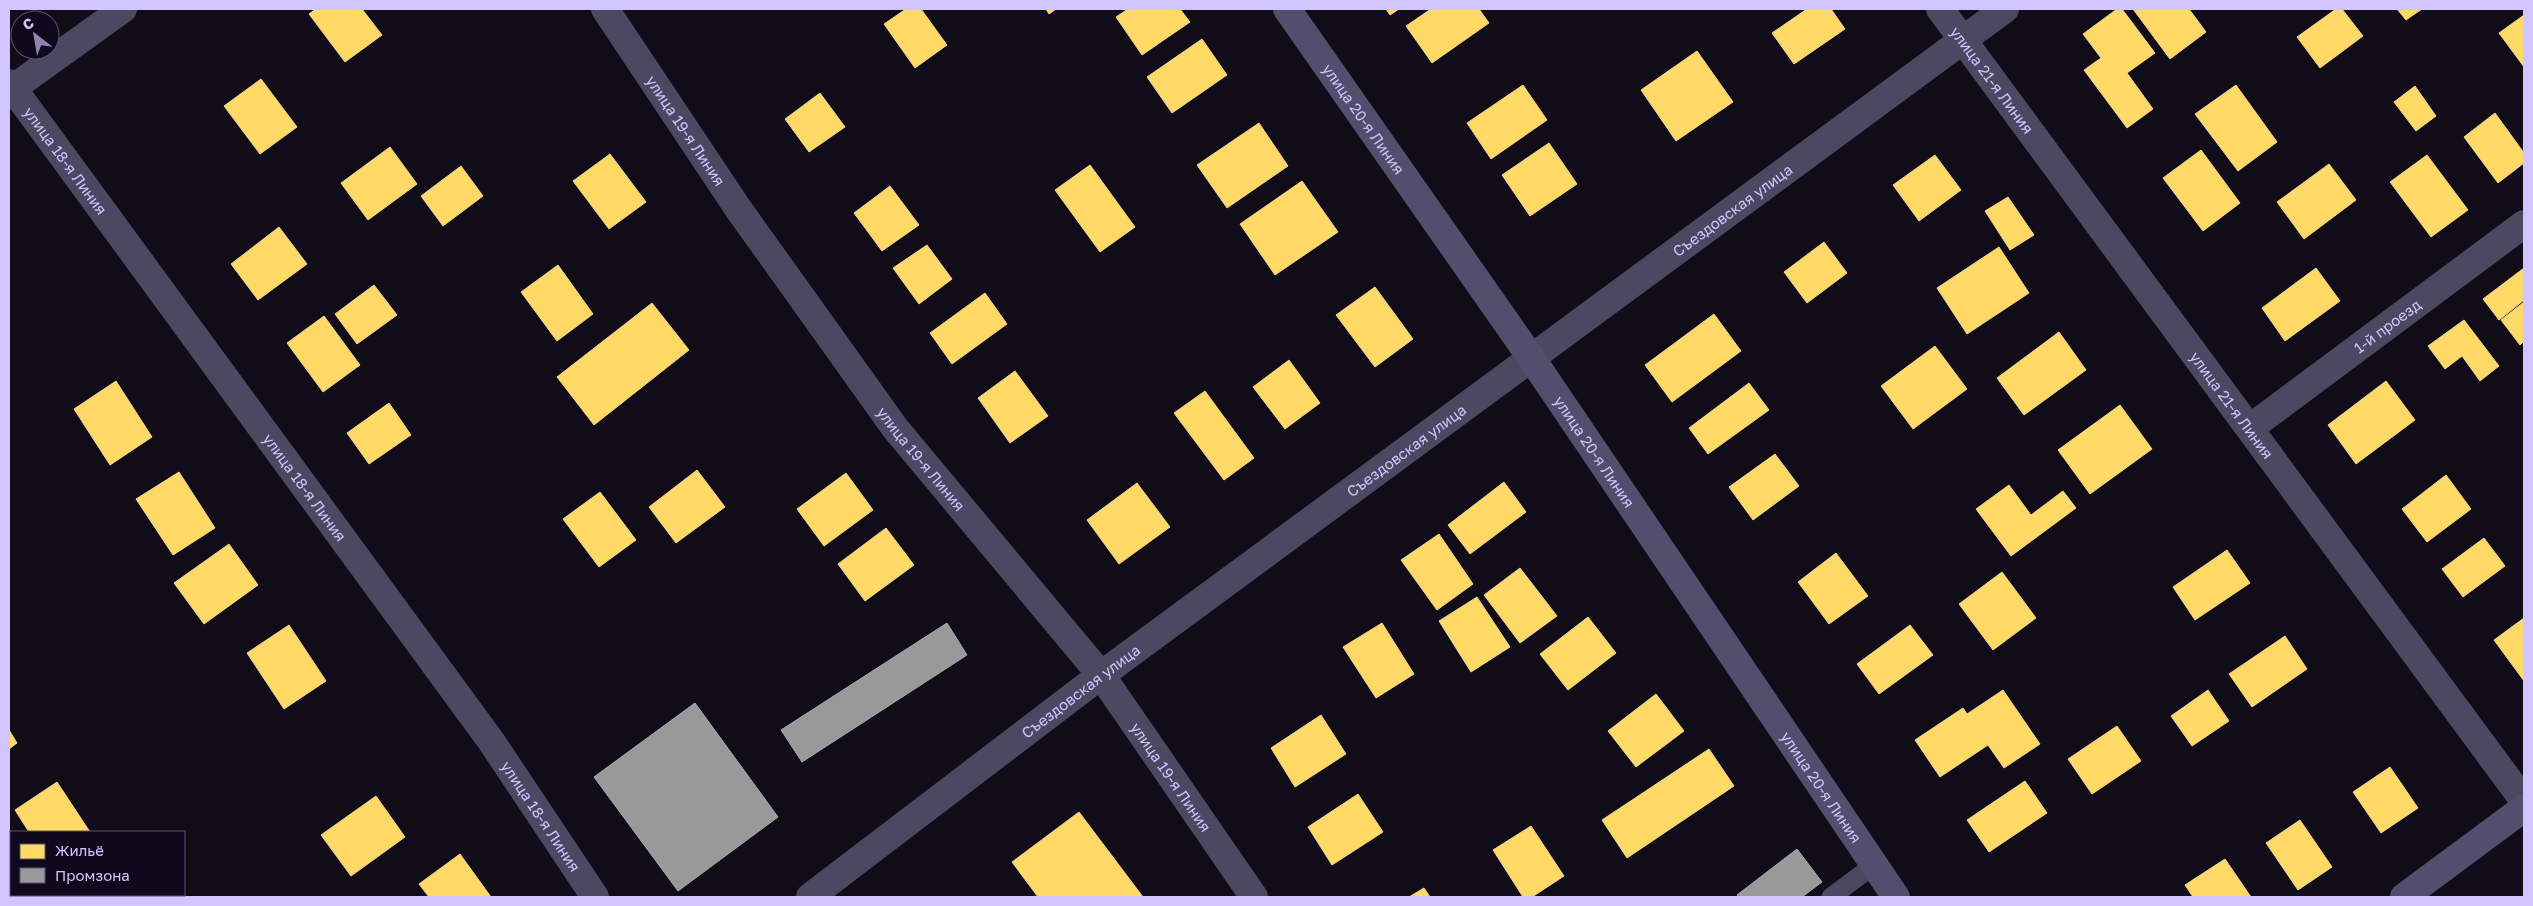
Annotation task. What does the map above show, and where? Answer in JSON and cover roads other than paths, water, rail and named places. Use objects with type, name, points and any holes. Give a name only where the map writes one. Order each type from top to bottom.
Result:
[{"type":"main road","name":"улица 20-я Линия","points":[[1287,9],[1532,359],[1896,897]]},
{"type":"main road","points":[[2420,892],[2524,808]]},
{"type":"street","points":[[10,88],[123,9]]},
{"type":"street","name":"улица 19-я Линия","points":[[605,9],[736,207],[895,428],[1101,675],[1254,897]]},
{"type":"street","name":"улица 21-я Линия","points":[[1940,9],[2524,801]]},
{"type":"street","name":"Съездовская улица","points":[[810,897],[1101,675],[2005,9]]},
{"type":"street","name":"улица 18-я Линия","points":[[10,88],[491,741],[595,897]]},
{"type":"street","name":"1-й проезд","points":[[2250,428],[2524,224]]},
{"type":"lane","points":[[1831,897],[1874,865]]}]
